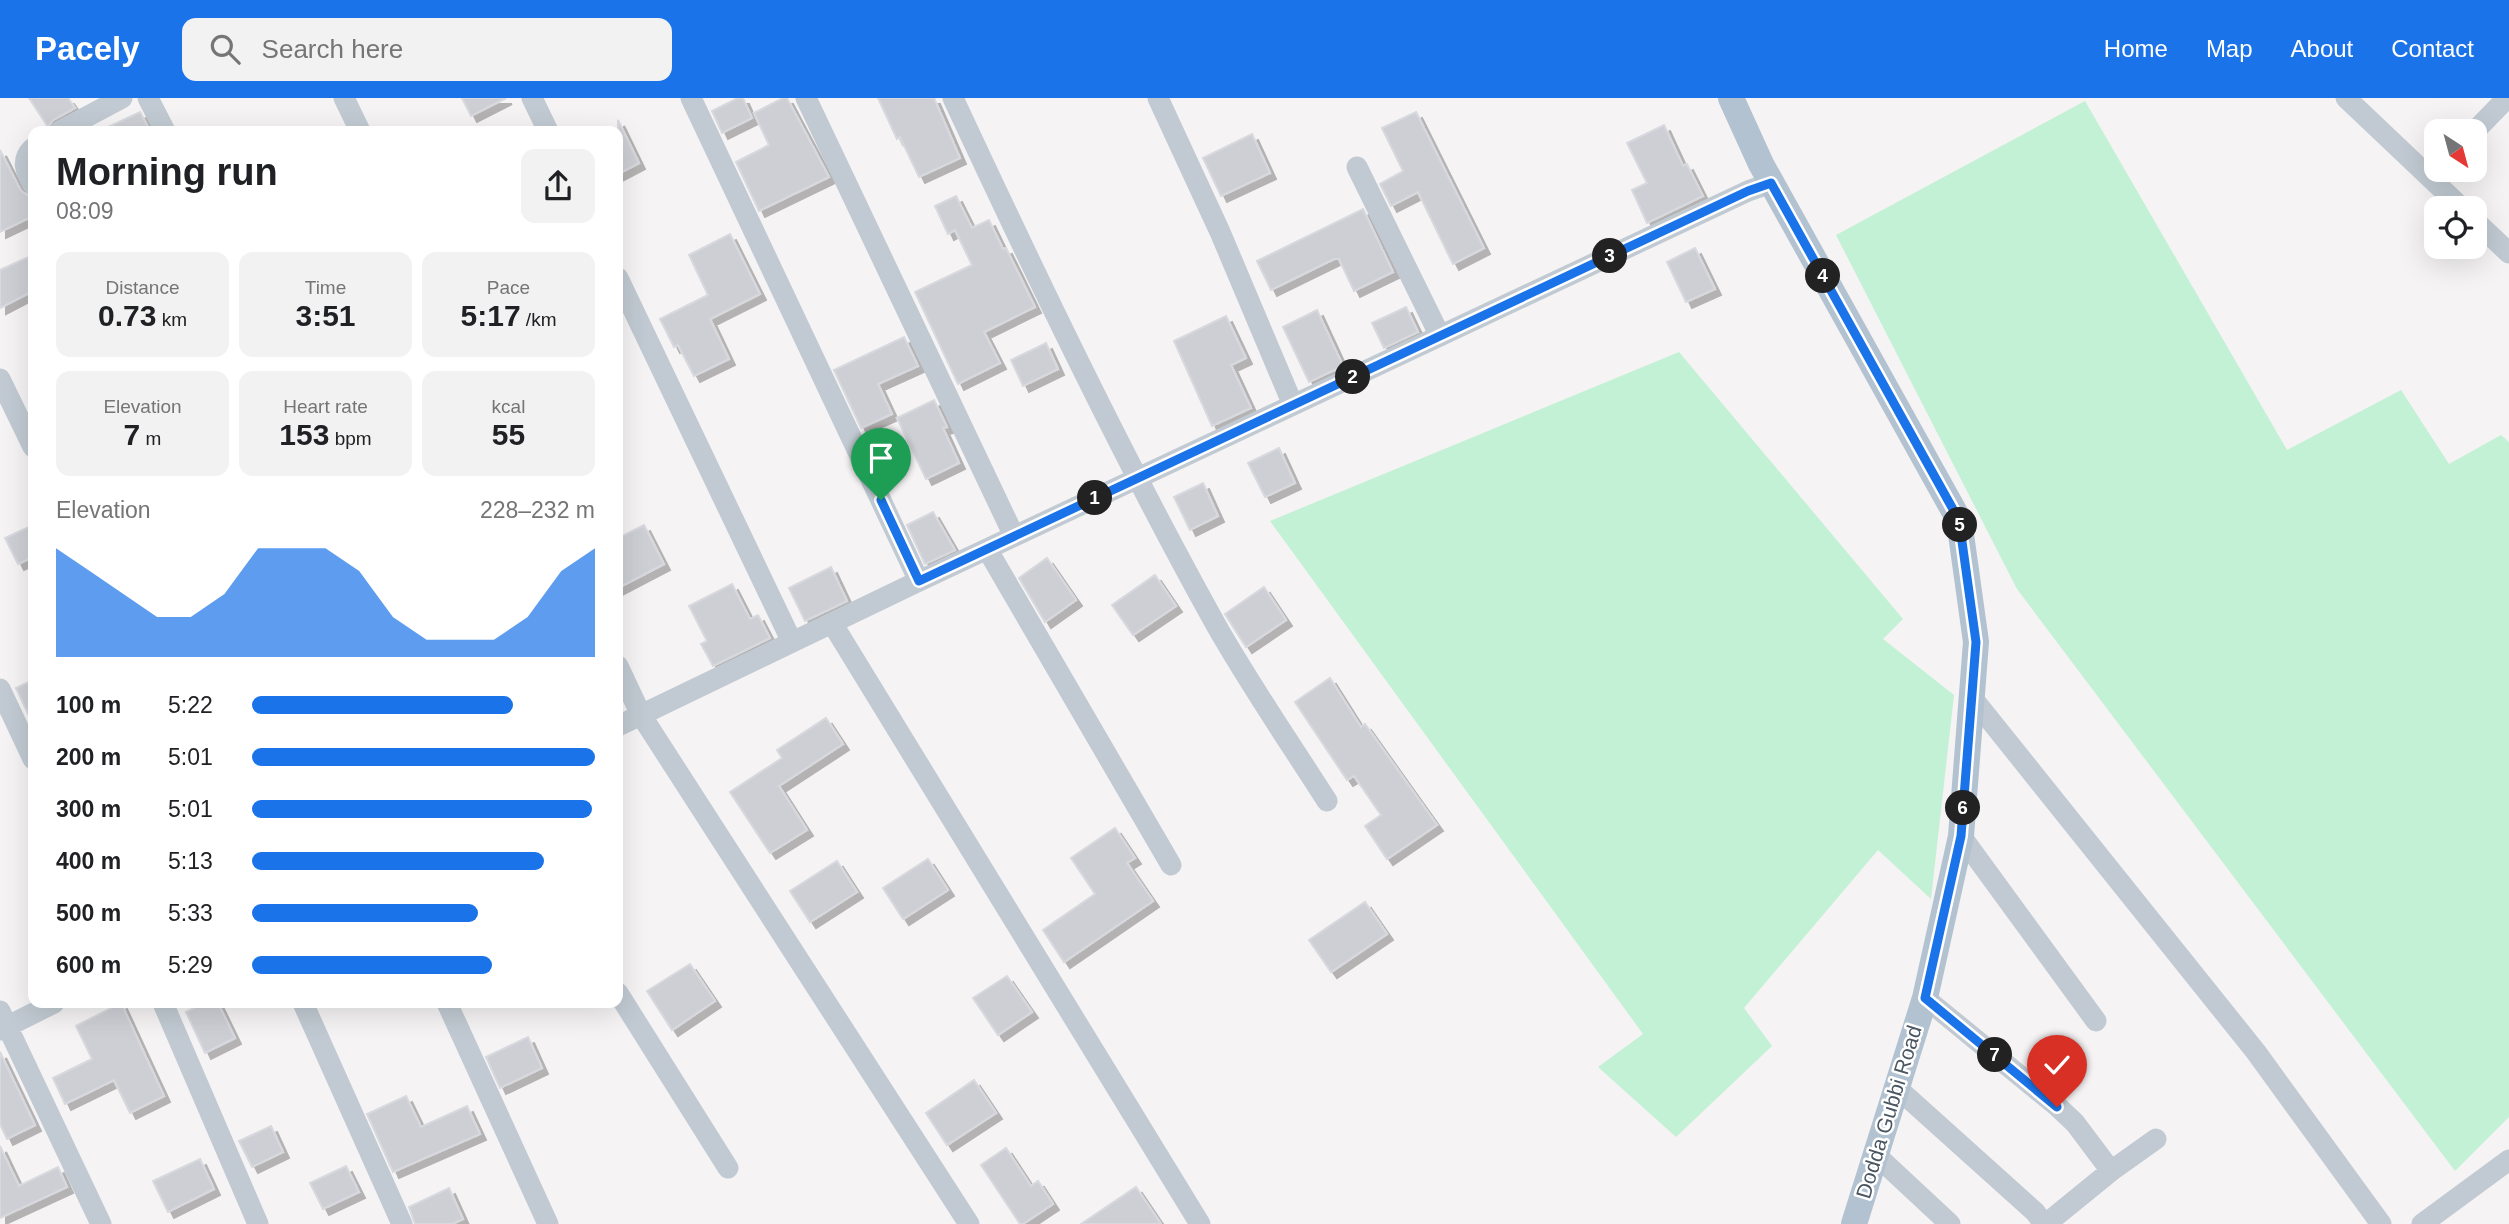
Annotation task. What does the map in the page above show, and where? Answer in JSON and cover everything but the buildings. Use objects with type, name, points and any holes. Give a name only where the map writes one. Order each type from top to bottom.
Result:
[{"type":"main road","name":"Dodda Gubbi Road","points":[[1731,98],[1771,183],[1959,520],[1976,642],[1961,836],[1925,998],[1857,1222]]},
{"type":"street","points":[[69,126],[122,98]]},
{"type":"street","points":[[148,98],[162,126]]},
{"type":"street","points":[[344,98],[358,126]]},
{"type":"street","points":[[532,98],[546,126]]},
{"type":"street","points":[[691,98],[919,581]]},
{"type":"street","points":[[806,98],[1014,536]]},
{"type":"street","points":[[953,98],[1015,231],[1138,478],[1218,628],[1327,801]]},
{"type":"street","points":[[1157,98],[1220,232],[1293,405]]},
{"type":"street","points":[[2346,98],[2424,165]]},
{"type":"street","points":[[2487,119],[2507,98]]},
{"type":"street","points":[[28,156],[25,160],[28,176]]},
{"type":"street","points":[[1357,167],[1440,336]]},
{"type":"street","points":[[2441,182],[2452,196]]},
{"type":"street","points":[[623,724],[986,549],[1748,191],[1771,183]]},
{"type":"street","points":[[2487,232],[2509,253]]},
{"type":"street","points":[[623,288],[792,642]]},
{"type":"street","points":[[0,379],[28,437]]},
{"type":"street","points":[[986,549],[1171,865]]},
{"type":"street","points":[[832,623],[1200,1224]]},
{"type":"street","points":[[623,677],[641,715],[969,1224]]},
{"type":"street","points":[[0,689],[28,748]]},
{"type":"street","points":[[1970,695],[2256,1052],[2381,1224]]},
{"type":"street","points":[[1961,836],[2096,1021]]},
{"type":"street","points":[[1925,998],[2057,1107],[2075,1124],[2111,1171]]},
{"type":"street","points":[[623,1001],[728,1168]]},
{"type":"street","points":[[40,1008],[2,1022],[101,1224]]},
{"type":"street","points":[[165,1008],[258,1224]]},
{"type":"street","points":[[305,1008],[402,1224]]},
{"type":"street","points":[[449,1008],[548,1224]]},
{"type":"street","points":[[1896,1087],[2045,1224],[2156,1139]]},
{"type":"street","points":[[1877,1156],[1950,1224]]},
{"type":"street","points":[[2422,1224],[2509,1160]]},
{"type":"green space","points":[[2085,101],[2287,450],[2401,390],[2449,464],[2501,435],[2509,442],[2509,1117],[2455,1171],[2017,589],[1836,235]]},
{"type":"green space","points":[[1679,352],[1903,619],[1883,639],[1954,695],[1931,899],[1878,850],[1744,1008],[1772,1046],[1676,1137],[1598,1067],[1643,1034],[1270,521]]},
{"type":"route","points":[[881,500],[919,581],[1748,191],[1771,183],[1959,520],[1976,642],[1961,836],[1925,998],[2057,1107]]}]
